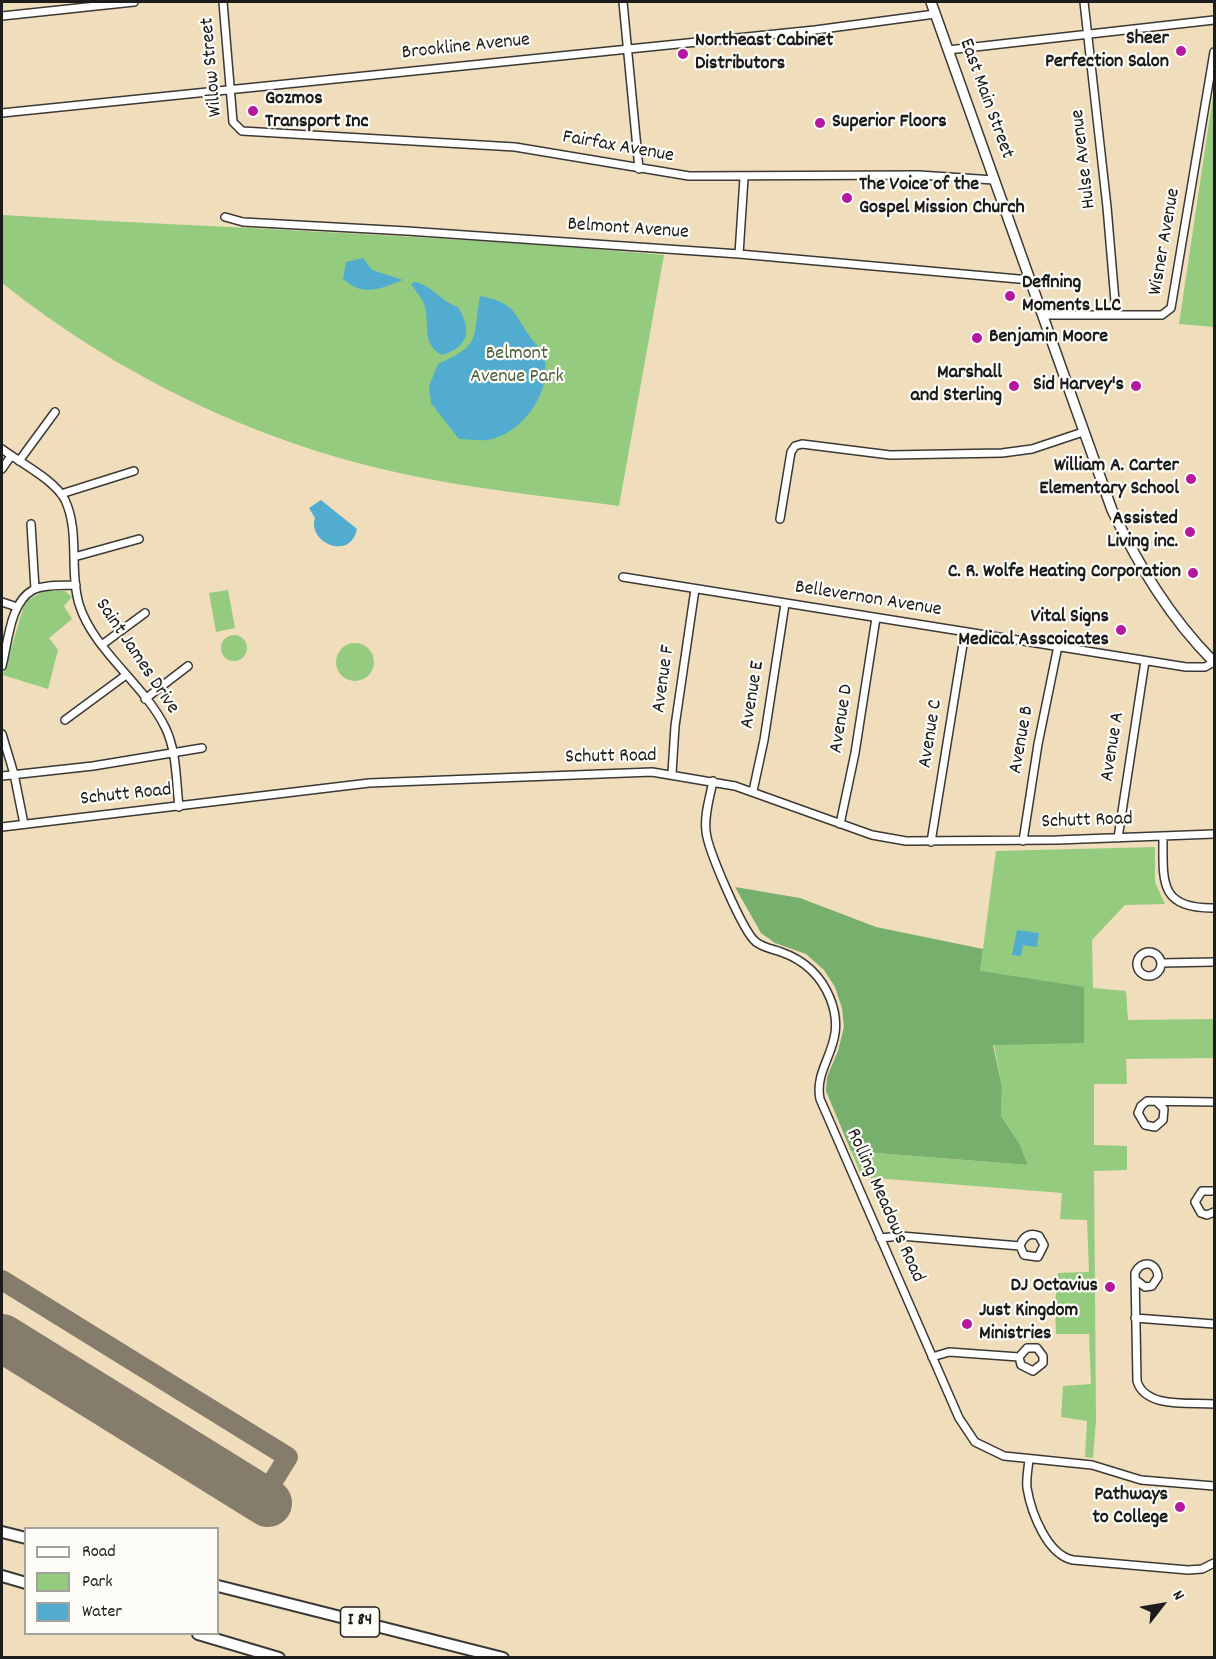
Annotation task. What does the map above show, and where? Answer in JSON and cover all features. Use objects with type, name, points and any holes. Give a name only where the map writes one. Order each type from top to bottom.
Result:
[{"type":"highway","points":[[2,1532],[24,1538]]},
{"type":"highway","points":[[2,1576],[24,1582]]},
{"type":"highway","name":"I 84","points":[[219,1586],[503,1658]]},
{"type":"highway","points":[[201,1635],[279,1658]]},
{"type":"main road","name":"East Main Street","points":[[930,2],[1107,498],[1131,550],[1170,611],[1214,662]]},
{"type":"street","points":[[2,16],[134,2]]},
{"type":"street","name":"Willow Street","points":[[223,2],[233,122],[237,128]]},
{"type":"street","points":[[623,2],[639,169]]},
{"type":"street","name":"Hulse Avenue","points":[[1084,2],[1107,207],[1116,313]]},
{"type":"street","name":"Brookline Avenue","points":[[2,113],[231,91],[627,47],[815,30],[934,14]]},
{"type":"street","points":[[948,50],[1215,20]]},
{"type":"street","name":"Wisner Avenue","points":[[1043,315],[1116,313],[1162,315],[1171,308],[1215,52]]},
{"type":"street","name":"Fairfax Avenue","points":[[237,128],[242,131],[515,147],[689,176],[744,178],[919,175],[994,180]]},
{"type":"street","points":[[739,254],[744,178]]},
{"type":"street","name":"Belmont Avenue","points":[[225,217],[243,222],[739,254],[1030,280]]},
{"type":"street","points":[[19,461],[55,412]]},
{"type":"street","points":[[780,519],[791,452],[795,446],[802,444],[890,455],[1002,453],[1032,449],[1083,432]]},
{"type":"street","points":[[2,448],[61,494],[134,471]]},
{"type":"street","points":[[2,469],[11,456]]},
{"type":"street","name":"Saint James Drive","points":[[61,494],[71,523],[80,605],[103,644],[165,728],[173,754],[179,807]]},
{"type":"street","points":[[31,524],[35,589]]},
{"type":"street","points":[[74,557],[139,539]]},
{"type":"street","name":"Bellevernon Avenue","points":[[623,577],[1145,661],[1199,668],[1214,662]]},
{"type":"street","points":[[2,666],[4,646],[17,607],[23,597],[35,589],[76,585]]},
{"type":"street","name":"Avenue F","points":[[672,773],[675,726],[695,589]]},
{"type":"street","points":[[2,602],[17,607]]},
{"type":"street","name":"Avenue E","points":[[753,791],[764,740],[785,604]]},
{"type":"street","points":[[103,644],[145,613]]},
{"type":"street","name":"Avenue D","points":[[840,824],[855,753],[876,618]]},
{"type":"street","name":"Avenue C","points":[[931,842],[965,632]]},
{"type":"street","name":"Avenue B","points":[[1023,841],[1038,744],[1058,646]]},
{"type":"street","name":"Avenue A","points":[[1118,838],[1145,661]]},
{"type":"street","points":[[145,699],[189,666]]},
{"type":"street","points":[[65,720],[126,675]]},
{"type":"street","points":[[2,734],[14,774],[24,824]]},
{"type":"street","points":[[2,776],[93,766],[173,754],[202,747]]},
{"type":"street","name":"Schutt Road","points":[[2,827],[369,783],[612,772],[672,773],[713,781],[753,791],[840,824],[883,837],[931,842],[1215,834]]},
{"type":"street","name":"Rolling Meadows Road","points":[[713,781],[706,822],[707,838],[746,929],[759,944],[789,955],[806,965],[820,980],[830,999],[835,1019],[835,1039],[820,1080],[820,1099],[932,1357],[969,1436],[996,1454],[1029,1460],[1092,1465],[1141,1480],[1215,1485]]},
{"type":"street","points":[[1163,837],[1163,878],[1169,892],[1186,906],[1215,908]]},
{"type":"street","points":[[1161,963],[1215,962]]},
{"type":"street","points":[[1158,1103],[1215,1102]]},
{"type":"street","points":[[1214,1192],[1202,1191],[1195,1202],[1201,1213],[1207,1215],[1215,1212]]},
{"type":"street","points":[[880,1238],[901,1236],[1020,1246]]},
{"type":"street","points":[[1136,1280],[1137,1381],[1144,1394],[1155,1400],[1215,1404]]},
{"type":"street","points":[[1136,1318],[1215,1324]]},
{"type":"street","points":[[932,1357],[949,1352],[1019,1357]]},
{"type":"street","points":[[1029,1460],[1027,1486],[1032,1504],[1047,1542],[1060,1556],[1072,1560],[1188,1570],[1202,1569],[1215,1563]]},
{"type":"green space","points":[[1214,89],[1214,327],[1179,324]]},
{"type":"green space","name":"Belmont Avenue Park","points":[[2,215],[415,237],[664,255],[619,506],[481,488],[399,473],[292,443],[189,400],[92,347],[2,283]]},
{"type":"green space","points":[[228,590],[235,628],[216,632],[209,593]]},
{"type":"green space","points":[[43,591],[65,591],[72,597],[64,606],[72,619],[49,638],[58,650],[48,689],[3,675],[25,602]]},
{"type":"green space","points":[[234,635],[243,639],[247,648],[243,657],[234,661],[225,657],[221,648],[225,639]]},
{"type":"green space","points":[[355,643],[362,644],[368,649],[373,655],[373,669],[368,675],[362,680],[355,681],[348,680],[342,675],[337,669],[336,662],[337,655],[342,649],[348,644]]},
{"type":"green space","points":[[1155,847],[1155,882],[1165,904],[1125,905],[1092,940],[1093,988],[1126,991],[1128,1020],[1214,1019],[1214,1058],[1126,1059],[1127,1084],[1094,1084],[1094,1145],[1127,1146],[1127,1170],[1094,1171],[1096,1420],[1093,1458],[1085,1457],[1087,1421],[1061,1417],[1063,1386],[1091,1384],[1089,1334],[1056,1334],[1055,1305],[1058,1273],[1089,1272],[1087,1220],[1060,1219],[1062,1193],[862,1177],[851,1151],[1028,1165],[1019,1143],[1001,1116],[1002,1087],[980,971],[996,851]]},
{"type":"green space","points":[[735,887],[800,898],[876,927],[983,949],[980,971],[1084,987],[1084,1043],[993,1045],[1002,1087],[1001,1116],[1019,1143],[1028,1165],[851,1151],[826,1091],[827,1077],[838,1051],[844,1027],[842,1008],[835,987],[824,970],[806,954],[775,943],[761,933]]},
{"type":"water","points":[[363,258],[372,270],[403,280],[372,290],[350,285],[343,279],[346,262]]},
{"type":"water","points":[[415,282],[426,286],[458,307],[465,323],[465,337],[463,342],[451,352],[442,355],[431,345],[428,339],[424,304],[411,284]]},
{"type":"water","points":[[480,296],[499,301],[514,312],[543,354],[545,374],[538,400],[522,422],[499,437],[487,440],[459,439],[431,403],[429,386],[438,364],[469,346],[475,332]]},
{"type":"water","points":[[321,500],[357,529],[353,539],[346,545],[330,545],[317,534],[314,527],[315,518],[309,508]]},
{"type":"water","points":[[1017,930],[1039,933],[1037,947],[1023,945],[1021,956],[1012,955]]},
{"type":"taxiway","points":[[2,1280],[288,1457],[262,1499]]},
{"type":"runway","points":[[2,1338],[268,1503]]},
{"type":"place","name":"Sheer Perfection Salon","points":[[1181,51]]},
{"type":"place","name":"Northeast Cabinet Distributors","points":[[683,54]]},
{"type":"place","name":"Gozmos Transport Inc","points":[[253,111]]},
{"type":"place","name":"Superior Floors","points":[[820,123]]},
{"type":"place","name":"The Voice of the Gospel Mission Church","points":[[847,198]]},
{"type":"place","name":"Defining Moments LLC","points":[[1010,296]]},
{"type":"place","name":"Benjamin Moore","points":[[977,338]]},
{"type":"place","name":"Marshall and Sterling","points":[[1014,386]]},
{"type":"place","name":"Sid Harvey's","points":[[1136,386]]},
{"type":"place","name":"William A. Carter Elementary School","points":[[1191,479]]},
{"type":"place","name":"Assisted Living inc.","points":[[1190,532]]},
{"type":"place","name":"C. R. Wolfe Heating Corporation","points":[[1193,573]]},
{"type":"place","name":"Vital Signs Medical Asscoicates","points":[[1121,630]]},
{"type":"place","name":"DJ Octavius","points":[[1110,1287]]},
{"type":"place","name":"Just Kingdom Ministries","points":[[967,1324]]},
{"type":"place","name":"Pathways to College","points":[[1180,1507]]}]
